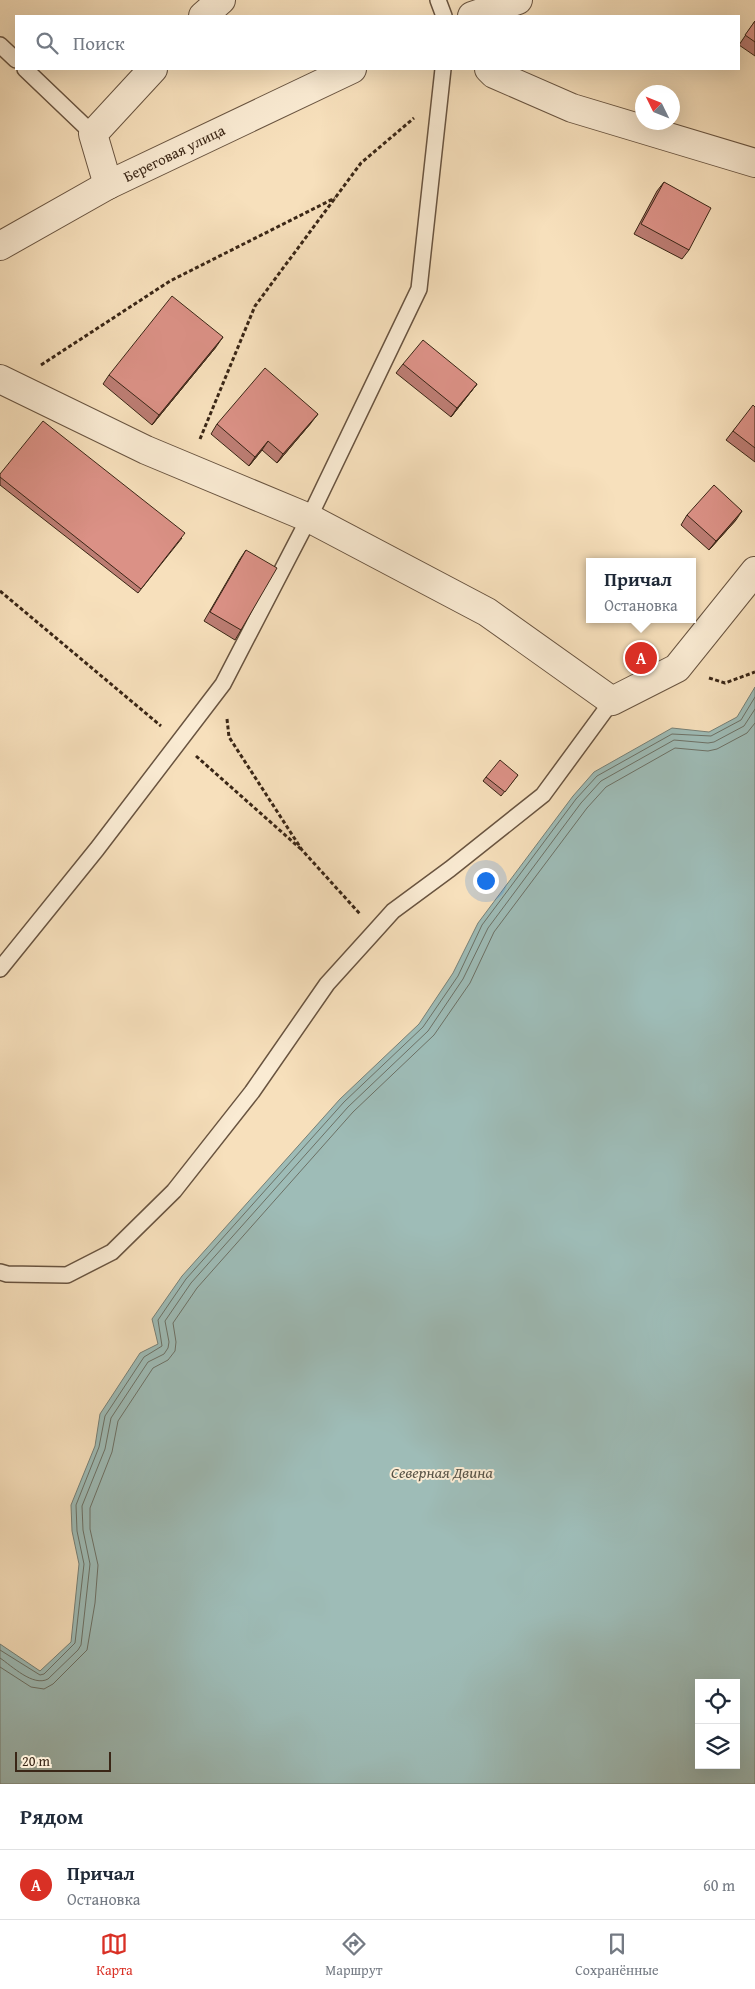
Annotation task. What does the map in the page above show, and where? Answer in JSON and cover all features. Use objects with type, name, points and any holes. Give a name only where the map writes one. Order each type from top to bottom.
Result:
[{"type":"street","points":[[204,15],[221,0]]},
{"type":"street","points":[[475,15],[518,0]]},
{"type":"street","points":[[108,185],[93,134],[152,70]]},
{"type":"street","name":"Береговая улица","points":[[0,246],[108,185],[350,70]]},
{"type":"street","points":[[490,70],[494,74],[572,108],[755,163]]},
{"type":"street","points":[[6,382],[146,450],[309,518],[487,612],[612,701],[677,668],[755,571]]},
{"type":"lane","points":[[438,0],[444,15]]},
{"type":"lane","points":[[0,45],[15,59]]},
{"type":"lane","points":[[26,70],[93,134]]},
{"type":"lane","points":[[0,969],[97,848],[223,684],[309,518],[419,289],[443,70]]},
{"type":"lane","points":[[0,1272],[7,1274],[67,1275],[112,1252],[174,1191],[252,1092],[327,984],[393,911],[450,869],[543,795],[612,701]]},
{"type":"path","points":[[188,468],[255,306],[361,163],[440,96]]},
{"type":"path","points":[[6,382],[170,281],[336,198]]},
{"type":"path","points":[[0,591],[179,741],[302,850],[375,931]]},
{"type":"path","points":[[725,683],[755,672]]},
{"type":"path","points":[[223,684],[228,737],[302,850]]},
{"type":"water","name":"Северная Двина","points":[[755,687],[755,1784],[0,1784],[0,1644],[40,1671],[71,1642],[79,1564],[72,1531],[71,1505],[95,1446],[100,1414],[140,1353],[158,1344],[152,1319],[182,1276],[340,1099],[419,1024],[453,973],[478,923],[573,796],[594,772],[672,728],[709,732],[737,717]]},
{"type":"building","points":[[755,21],[755,42],[745,35]]},
{"type":"building","points":[[664,182],[711,208],[689,250],[641,224]]},
{"type":"building","points":[[172,296],[223,337],[159,415],[109,375]]},
{"type":"building","points":[[423,340],[477,384],[457,408],[403,364]]},
{"type":"building","points":[[265,368],[318,414],[283,454],[268,441],[255,457],[217,424]]},
{"type":"building","points":[[753,405],[755,407],[755,448],[733,431]]},
{"type":"building","points":[[43,421],[185,533],[141,589],[0,477],[0,474]]},
{"type":"building","points":[[714,485],[742,511],[716,541],[687,515]]},
{"type":"building","points":[[246,550],[277,568],[241,630],[210,612]]},
{"type":"building","points":[[500,760],[518,775],[505,792],[486,777]]},
{"type":"place","name":"Причал","points":[[641,658]]}]
